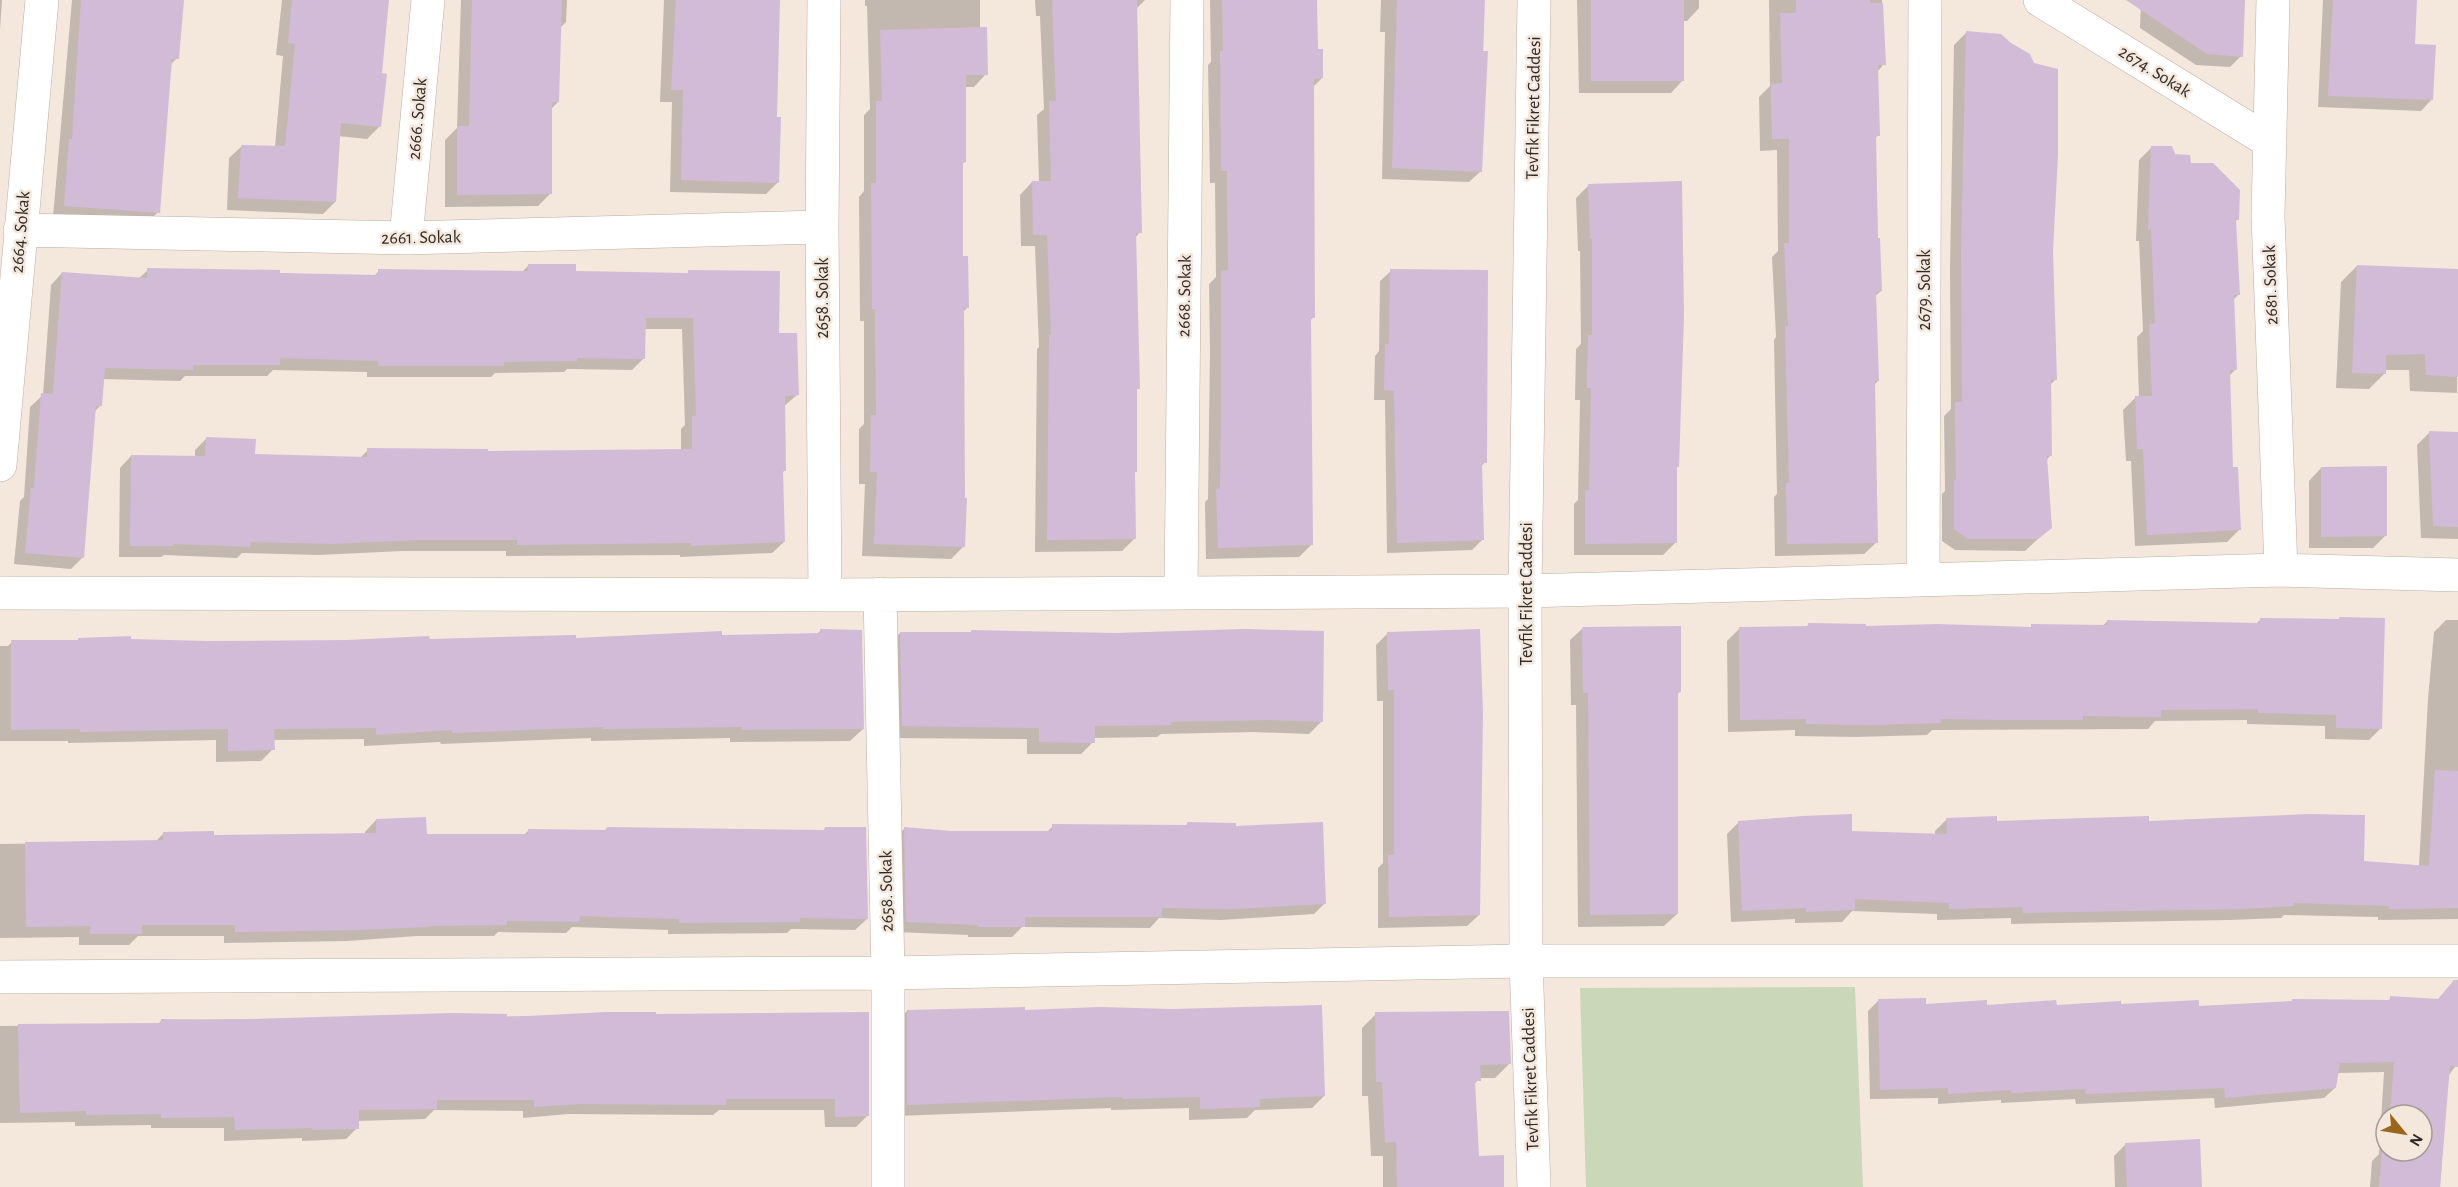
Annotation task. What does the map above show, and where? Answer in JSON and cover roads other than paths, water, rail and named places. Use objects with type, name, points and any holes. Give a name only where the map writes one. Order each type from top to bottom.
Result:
[{"type":"street","name":"2664. Sokak","points":[[0,465],[42,0]]},
{"type":"street","name":"2666. Sokak","points":[[406,238],[428,0]]},
{"type":"street","name":"2658. Sokak","points":[[824,0],[822,227],[825,595]]},
{"type":"street","name":"2668. Sokak","points":[[1181,593],[1187,0]]},
{"type":"street","name":"Tevfik Fikret Caddesi","points":[[1534,0],[1525,591],[1526,961],[1534,1187]]},
{"type":"street","name":"2679. Sokak","points":[[1923,580],[1925,0]]},
{"type":"street","name":"2674. Sokak","points":[[2040,0],[2270,142]]},
{"type":"street","name":"2681. Sokak","points":[[2273,0],[2268,216],[2281,570]]},
{"type":"street","name":"2661. Sokak","points":[[20,230],[406,238],[822,227]]},
{"type":"street","points":[[0,593],[825,595],[1525,591],[2281,570],[2458,574]]},
{"type":"street","name":"2658. Sokak","points":[[880,594],[888,973],[888,1187]]},
{"type":"street","points":[[0,977],[888,973],[1526,961],[2458,961]]}]
